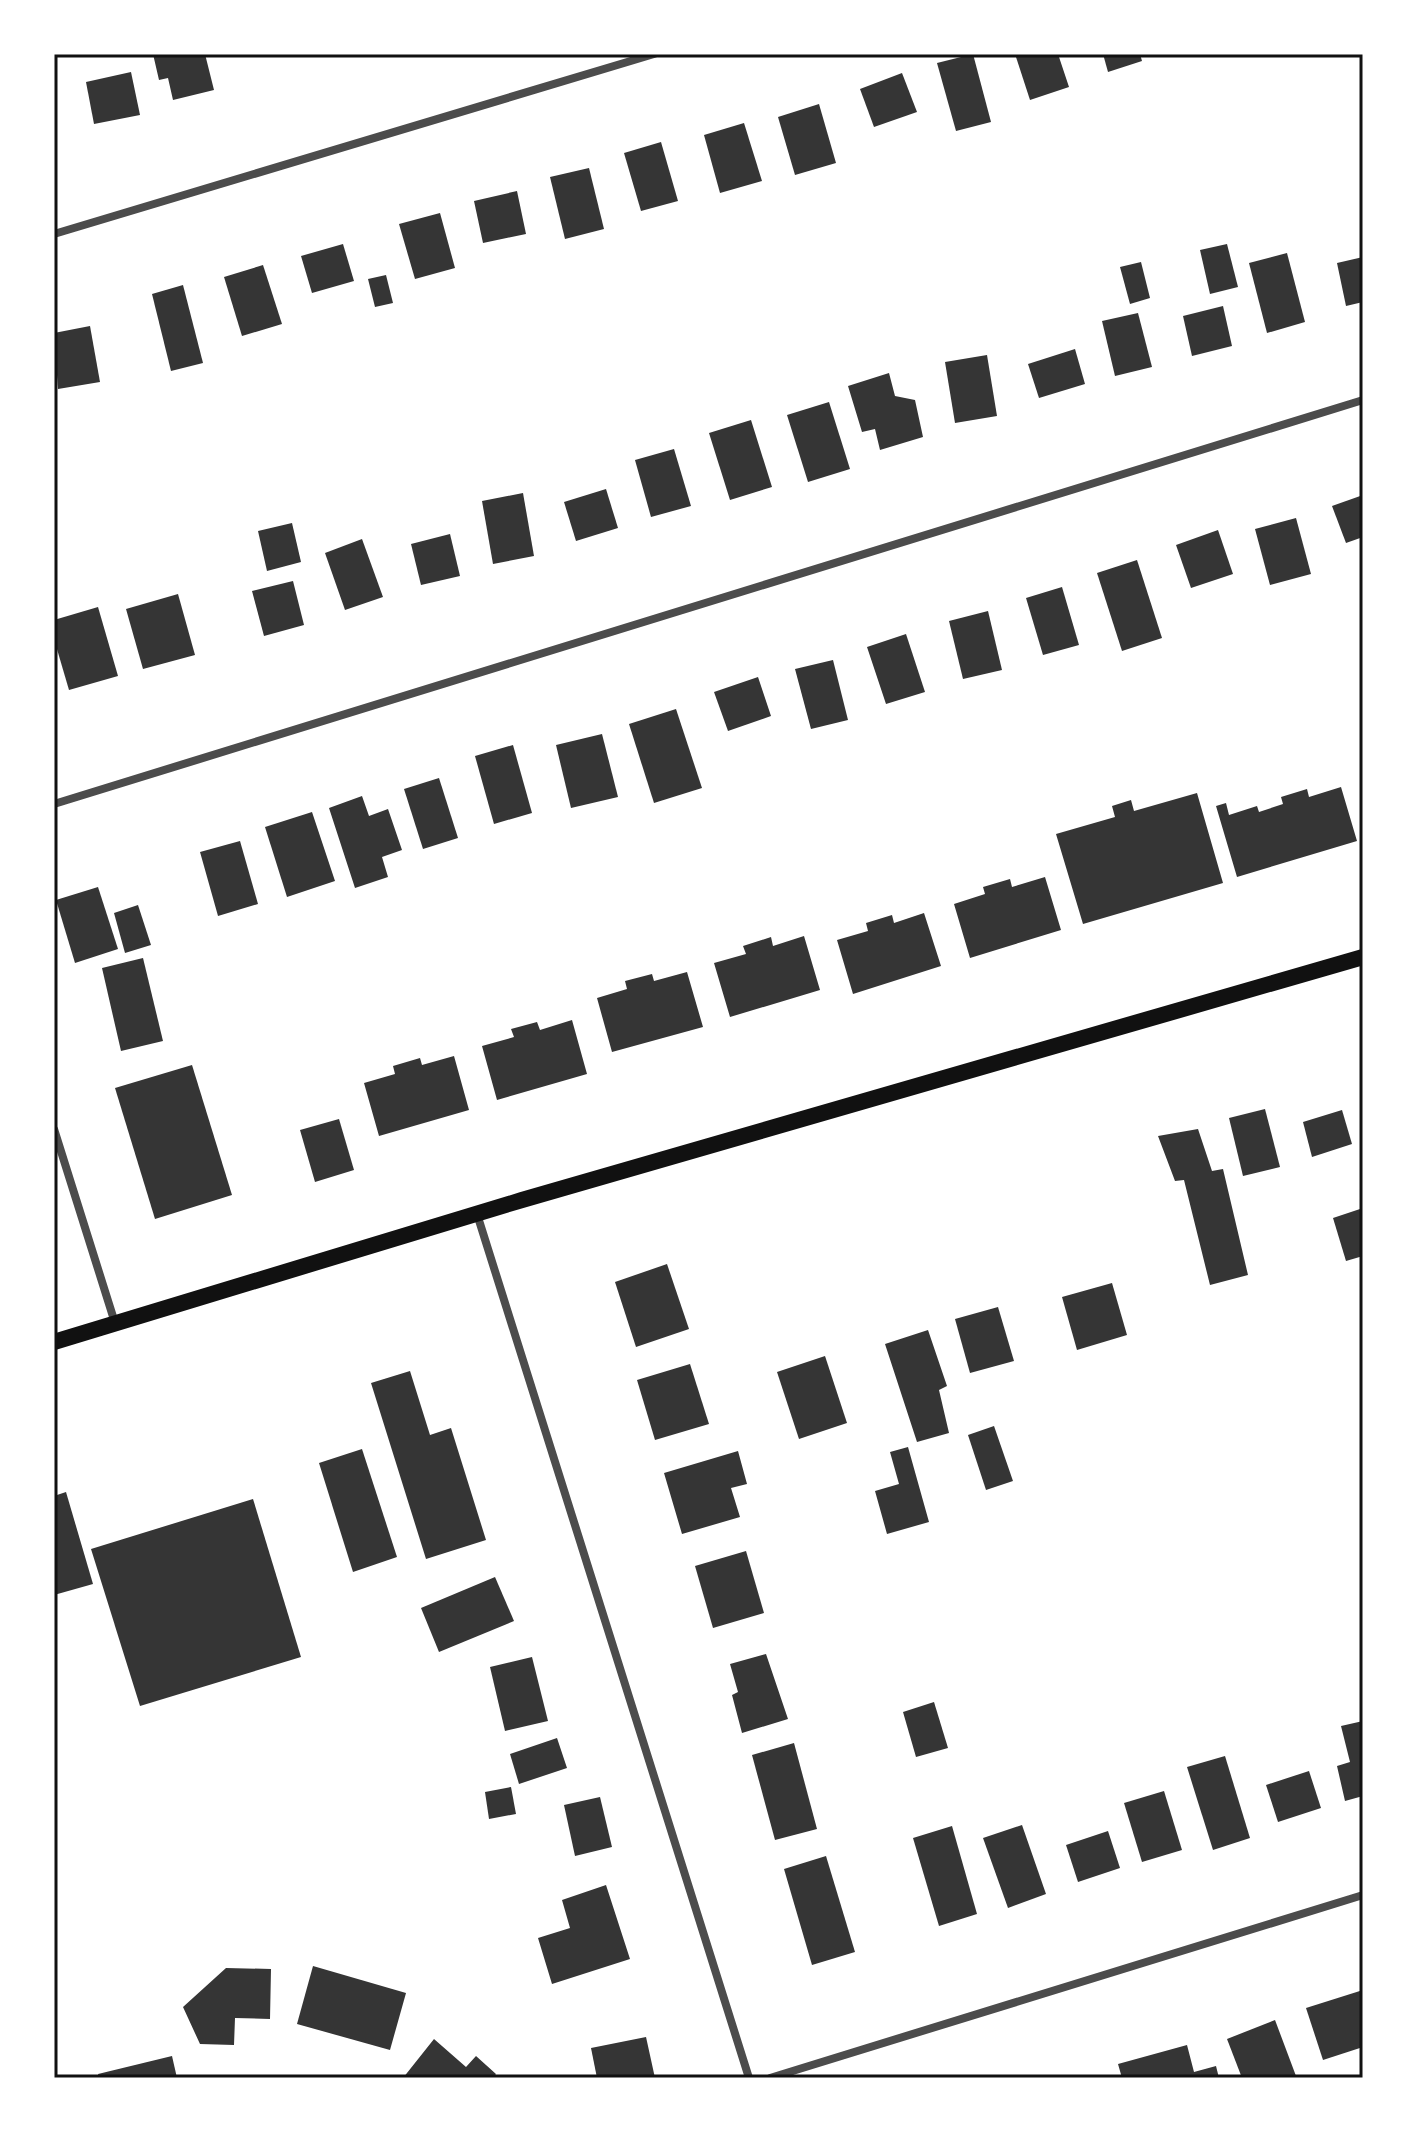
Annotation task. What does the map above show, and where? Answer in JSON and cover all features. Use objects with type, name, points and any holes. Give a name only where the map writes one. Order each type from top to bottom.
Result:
[{"type":"main road","points":[[54,1342],[477,1214],[1363,957]]},
{"type":"street","points":[[54,234],[654,54]]},
{"type":"street","points":[[54,804],[1363,400]]},
{"type":"street","points":[[54,1129],[115,1323]]},
{"type":"street","points":[[477,1214],[749,2078]]},
{"type":"street","points":[[770,2078],[1363,1895]]},
{"type":"building","points":[[153,54],[205,54],[214,90],[173,100],[168,78],[159,80]]},
{"type":"building","points":[[973,54],[991,122],[956,131],[937,63]]},
{"type":"building","points":[[1015,54],[1058,54],[1069,87],[1030,100]]},
{"type":"building","points":[[1103,54],[1140,54],[1142,61],[1108,72]]},
{"type":"building","points":[[131,72],[140,115],[94,124],[86,82]]},
{"type":"building","points":[[902,73],[917,112],[874,127],[860,89]]},
{"type":"building","points":[[819,104],[836,163],[795,175],[778,117]]},
{"type":"building","points":[[744,123],[762,181],[720,193],[704,135]]},
{"type":"building","points":[[661,142],[678,201],[641,211],[624,153]]},
{"type":"building","points":[[589,168],[604,229],[565,239],[550,177]]},
{"type":"building","points":[[517,191],[526,234],[483,243],[474,201]]},
{"type":"building","points":[[440,213],[455,268],[415,279],[399,224]]},
{"type":"building","points":[[343,244],[354,281],[312,293],[301,256]]},
{"type":"building","points":[[1227,244],[1238,287],[1210,294],[1200,250]]},
{"type":"building","points":[[1287,253],[1305,322],[1267,333],[1249,263]]},
{"type":"building","points":[[1363,257],[1363,302],[1346,306],[1337,263]]},
{"type":"building","points":[[1141,262],[1150,298],[1130,304],[1120,267]]},
{"type":"building","points":[[263,265],[282,324],[242,336],[224,277]]},
{"type":"building","points":[[386,275],[393,303],[375,307],[368,279]]},
{"type":"building","points":[[183,285],[203,363],[171,371],[152,294]]},
{"type":"building","points":[[1223,306],[1232,346],[1192,356],[1183,316]]},
{"type":"building","points":[[1138,313],[1152,367],[1115,376],[1102,321]]},
{"type":"building","points":[[90,326],[100,382],[58,389],[54,333]]},
{"type":"building","points":[[1075,349],[1085,384],[1039,398],[1028,364]]},
{"type":"building","points":[[987,355],[997,416],[955,423],[945,362]]},
{"type":"building","points":[[889,373],[895,396],[915,400],[923,437],[880,450],[875,429],[862,432],[848,386]]},
{"type":"building","points":[[829,402],[850,469],[808,482],[787,415]]},
{"type":"building","points":[[751,420],[772,487],[730,500],[709,433]]},
{"type":"building","points":[[674,449],[691,506],[651,517],[635,460]]},
{"type":"building","points":[[606,489],[618,528],[576,541],[564,502]]},
{"type":"building","points":[[523,493],[534,556],[493,564],[482,501]]},
{"type":"building","points":[[1363,495],[1363,537],[1346,543],[1332,506]]},
{"type":"building","points":[[1296,518],[1311,574],[1270,585],[1255,529]]},
{"type":"building","points":[[292,523],[301,562],[267,571],[258,531]]},
{"type":"building","points":[[1218,530],[1233,574],[1191,588],[1176,545]]},
{"type":"building","points":[[450,534],[460,576],[421,585],[411,544]]},
{"type":"building","points":[[362,539],[383,597],[345,610],[325,553]]},
{"type":"building","points":[[1137,560],[1162,638],[1122,651],[1097,573]]},
{"type":"building","points":[[293,581],[304,625],[264,636],[252,591]]},
{"type":"building","points":[[1062,587],[1079,645],[1043,655],[1026,598]]},
{"type":"building","points":[[178,594],[195,655],[143,669],[126,609]]},
{"type":"building","points":[[98,607],[118,676],[69,690],[54,639],[54,620]]},
{"type":"building","points":[[988,611],[1002,670],[963,679],[949,621]]},
{"type":"building","points":[[906,634],[925,692],[886,704],[867,647]]},
{"type":"building","points":[[833,660],[848,720],[811,729],[795,669]]},
{"type":"building","points":[[758,677],[771,716],[728,731],[714,692]]},
{"type":"building","points":[[676,709],[702,788],[654,803],[629,724]]},
{"type":"building","points":[[602,734],[618,797],[571,808],[556,745]]},
{"type":"building","points":[[513,745],[532,813],[494,824],[475,756]]},
{"type":"building","points":[[439,778],[458,838],[423,849],[404,789]]},
{"type":"building","points":[[1341,787],[1357,841],[1237,877],[1216,806],[1226,803],[1229,815],[1257,806],[1259,812],[1283,804],[1281,797],[1307,789],[1309,797]]},
{"type":"building","points":[[1197,793],[1223,883],[1083,924],[1056,834],[1115,817],[1112,806],[1131,800],[1134,811]]},
{"type":"building","points":[[362,796],[369,816],[388,809],[402,850],[382,857],[388,877],[355,888],[329,808]]},
{"type":"building","points":[[312,812],[335,881],[287,897],[265,827]]},
{"type":"building","points":[[240,841],[258,904],[218,916],[200,852]]},
{"type":"building","points":[[1045,877],[1061,930],[970,958],[954,904],[985,894],[983,887],[1010,879],[1012,887]]},
{"type":"building","points":[[98,887],[118,949],[75,963],[56,900]]},
{"type":"building","points":[[138,905],[151,945],[125,953],[114,913]]},
{"type":"building","points":[[924,913],[941,966],[853,994],[837,940],[868,931],[866,923],[892,915],[894,923]]},
{"type":"building","points":[[804,936],[820,990],[730,1017],[714,963],[746,954],[743,946],[771,937],[773,946]]},
{"type":"building","points":[[143,958],[163,1041],[121,1051],[102,968]]},
{"type":"building","points":[[687,972],[703,1027],[612,1052],[597,998],[627,989],[625,981],[652,974],[654,981]]},
{"type":"building","points":[[572,1020],[587,1074],[497,1100],[482,1046],[514,1037],[511,1029],[537,1022],[540,1030]]},
{"type":"building","points":[[454,1056],[469,1110],[379,1136],[364,1083],[395,1074],[393,1066],[420,1058],[422,1065]]},
{"type":"building","points":[[192,1065],[232,1195],[155,1219],[115,1088]]},
{"type":"building","points":[[1265,1109],[1280,1167],[1243,1176],[1229,1118]]},
{"type":"building","points":[[1342,1110],[1352,1144],[1312,1157],[1303,1122]]},
{"type":"building","points":[[339,1119],[354,1170],[315,1182],[300,1130]]},
{"type":"building","points":[[1198,1129],[1212,1171],[1223,1169],[1248,1275],[1210,1285],[1184,1180],[1175,1181],[1158,1136]]},
{"type":"building","points":[[1363,1208],[1363,1256],[1346,1261],[1333,1218]]},
{"type":"building","points":[[667,1264],[689,1329],[636,1347],[615,1282]]},
{"type":"building","points":[[1112,1283],[1127,1335],[1077,1350],[1062,1297]]},
{"type":"building","points":[[998,1307],[1014,1361],[970,1373],[955,1319]]},
{"type":"building","points":[[928,1330],[947,1386],[939,1390],[949,1433],[917,1442],[885,1344]]},
{"type":"building","points":[[825,1356],[847,1423],[799,1439],[777,1372]]},
{"type":"building","points":[[690,1364],[709,1424],[655,1440],[637,1380]]},
{"type":"building","points":[[410,1371],[430,1435],[451,1428],[486,1540],[426,1559],[371,1383]]},
{"type":"building","points":[[994,1426],[1013,1481],[986,1490],[968,1435]]},
{"type":"building","points":[[908,1447],[929,1522],[887,1534],[875,1491],[899,1484],[890,1452]]},
{"type":"building","points":[[362,1449],[397,1557],[353,1572],[319,1463]]},
{"type":"building","points":[[738,1451],[747,1484],[731,1488],[740,1517],[682,1534],[664,1473]]},
{"type":"building","points":[[66,1492],[93,1584],[54,1595],[54,1496]]},
{"type":"building","points":[[253,1499],[301,1657],[140,1706],[91,1549]]},
{"type":"building","points":[[746,1551],[764,1613],[713,1628],[695,1566]]},
{"type":"building","points":[[495,1577],[514,1621],[439,1652],[421,1608]]},
{"type":"building","points":[[766,1654],[788,1719],[742,1733],[732,1695],[738,1692],[730,1664]]},
{"type":"building","points":[[532,1657],[548,1721],[505,1731],[490,1667]]},
{"type":"building","points":[[934,1702],[948,1748],[916,1757],[903,1712]]},
{"type":"building","points":[[1363,1721],[1363,1796],[1345,1801],[1337,1766],[1350,1762],[1341,1726]]},
{"type":"building","points":[[557,1738],[567,1768],[519,1784],[510,1754]]},
{"type":"building","points":[[794,1743],[817,1829],[775,1840],[752,1755]]},
{"type":"building","points":[[1225,1756],[1250,1838],[1213,1850],[1187,1767]]},
{"type":"building","points":[[1309,1771],[1321,1808],[1278,1822],[1266,1785]]},
{"type":"building","points":[[511,1787],[516,1814],[489,1819],[485,1792]]},
{"type":"building","points":[[1164,1791],[1182,1850],[1142,1862],[1124,1803]]},
{"type":"building","points":[[600,1797],[612,1847],[575,1856],[564,1805]]},
{"type":"building","points":[[1022,1825],[1046,1894],[1008,1908],[983,1838]]},
{"type":"building","points":[[952,1826],[977,1914],[939,1926],[913,1838]]},
{"type":"building","points":[[1108,1831],[1120,1868],[1078,1882],[1066,1845]]},
{"type":"building","points":[[826,1856],[855,1952],[812,1965],[784,1869]]},
{"type":"building","points":[[606,1885],[630,1959],[552,1984],[538,1938],[570,1928],[562,1900]]},
{"type":"building","points":[[313,1966],[406,1993],[390,2050],[297,2024]]},
{"type":"building","points":[[226,1968],[271,1969],[270,2019],[235,2018],[234,2045],[200,2044],[183,2007]]},
{"type":"building","points":[[1363,1990],[1363,2047],[1323,2060],[1306,2008]]},
{"type":"building","points":[[1275,2020],[1296,2076],[1242,2078],[1227,2039]]},
{"type":"building","points":[[646,2037],[655,2078],[597,2078],[591,2048]]},
{"type":"building","points":[[434,2039],[466,2067],[476,2056],[496,2074],[493,2078],[403,2078]]},
{"type":"building","points":[[1187,2045],[1194,2072],[1216,2066],[1219,2078],[1122,2078],[1118,2064]]},
{"type":"building","points":[[172,2056],[177,2078],[99,2078],[98,2074]]}]
